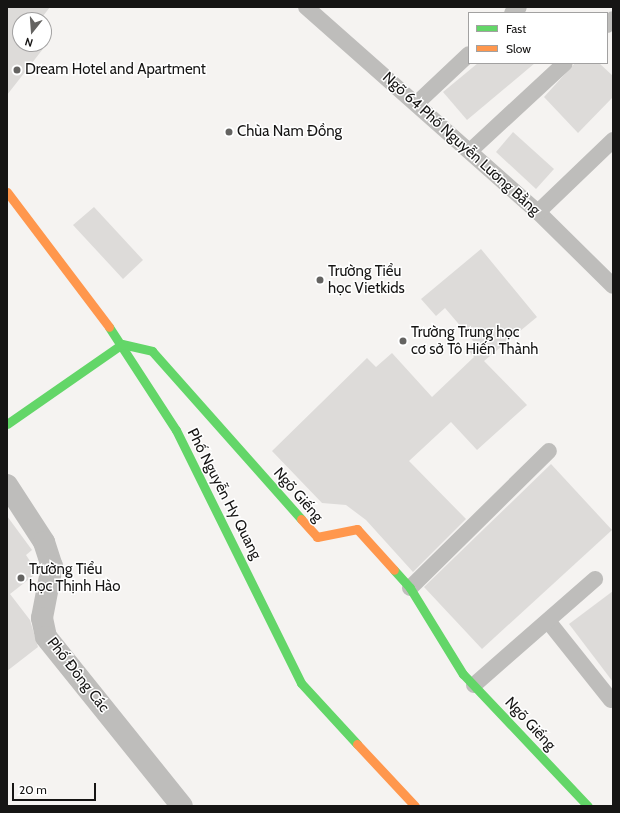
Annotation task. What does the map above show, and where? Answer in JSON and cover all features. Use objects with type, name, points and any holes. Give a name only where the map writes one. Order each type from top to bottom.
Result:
[{"type":"street","name":"Phố Nguyễn Hy Quang","points":[[7,192],[122,344],[176,430],[301,683],[416,806]]},
{"type":"street","points":[[7,424],[122,344]]},
{"type":"street","name":"Ngõ Giếng","points":[[122,344],[152,351],[317,538],[356,529],[410,588],[463,674],[588,806]]},
{"type":"street","name":"Phố Đông Các","points":[[7,485],[44,542],[52,566],[42,618],[46,637],[182,806]]},
{"type":"lane","name":"Ngõ 64 Phố Nguyễn Lương Bằng","points":[[306,7],[417,103],[538,212],[613,286]]},
{"type":"lane","points":[[417,103],[468,55]]},
{"type":"lane","points":[[470,151],[564,64]]},
{"type":"lane","points":[[538,212],[613,140]]},
{"type":"lane","points":[[410,588],[549,451]]},
{"type":"lane","points":[[474,685],[595,579]]},
{"type":"lane","points":[[548,621],[611,700]]},
{"type":"building","name":"Dream Hotel and Apartment","points":[[7,7],[50,7],[46,12],[12,12],[12,52],[41,52],[7,95]]},
{"type":"building","points":[[477,64],[534,64],[467,120],[443,92]]},
{"type":"building","points":[[574,64],[600,64],[613,76],[613,97],[578,133],[544,97]]},
{"type":"building","points":[[513,132],[554,169],[536,189],[496,152]]},
{"type":"building","points":[[94,207],[143,260],[123,279],[73,225]]},
{"type":"building","points":[[481,249],[537,317],[484,361],[527,405],[477,450],[451,422],[409,461],[466,519],[413,572],[366,520],[346,505],[322,503],[272,451],[367,358],[376,367],[392,353],[432,397],[474,357],[467,349],[474,342],[445,308],[436,316],[421,299]]},
{"type":"building","points":[[551,464],[612,530],[482,649],[424,587]]},
{"type":"building","name":"Trường Tiểu học Thịnh Hào","points":[[7,516],[32,550],[26,555],[34,567],[33,576],[10,594],[30,620],[38,647],[7,671]]},
{"type":"building","points":[[613,591],[613,682],[569,624]]},
{"type":"traffic: fast","points":[[109,327],[176,430],[301,683],[357,744]]},
{"type":"traffic: fast","points":[[7,424],[122,344],[152,351],[301,519]]},
{"type":"traffic: fast","points":[[394,570],[410,588],[463,674],[588,806]]},
{"type":"traffic: slow","points":[[7,192],[109,327]]},
{"type":"traffic: slow","points":[[301,519],[317,537],[357,529],[394,570]]},
{"type":"traffic: slow","points":[[357,744],[415,806]]},
{"type":"place","name":"Dream Hotel and Apartment","points":[[17,70]]},
{"type":"place","name":"Chùa Nam Đồng","points":[[229,132]]},
{"type":"place","name":"Trường Tiểu học Vietkids","points":[[320,280]]},
{"type":"place","name":"Trường Trung học cơ sở Tô Hiến Thành","points":[[403,341]]},
{"type":"place","name":"Trường Tiểu học Thịnh Hào","points":[[21,578]]}]
